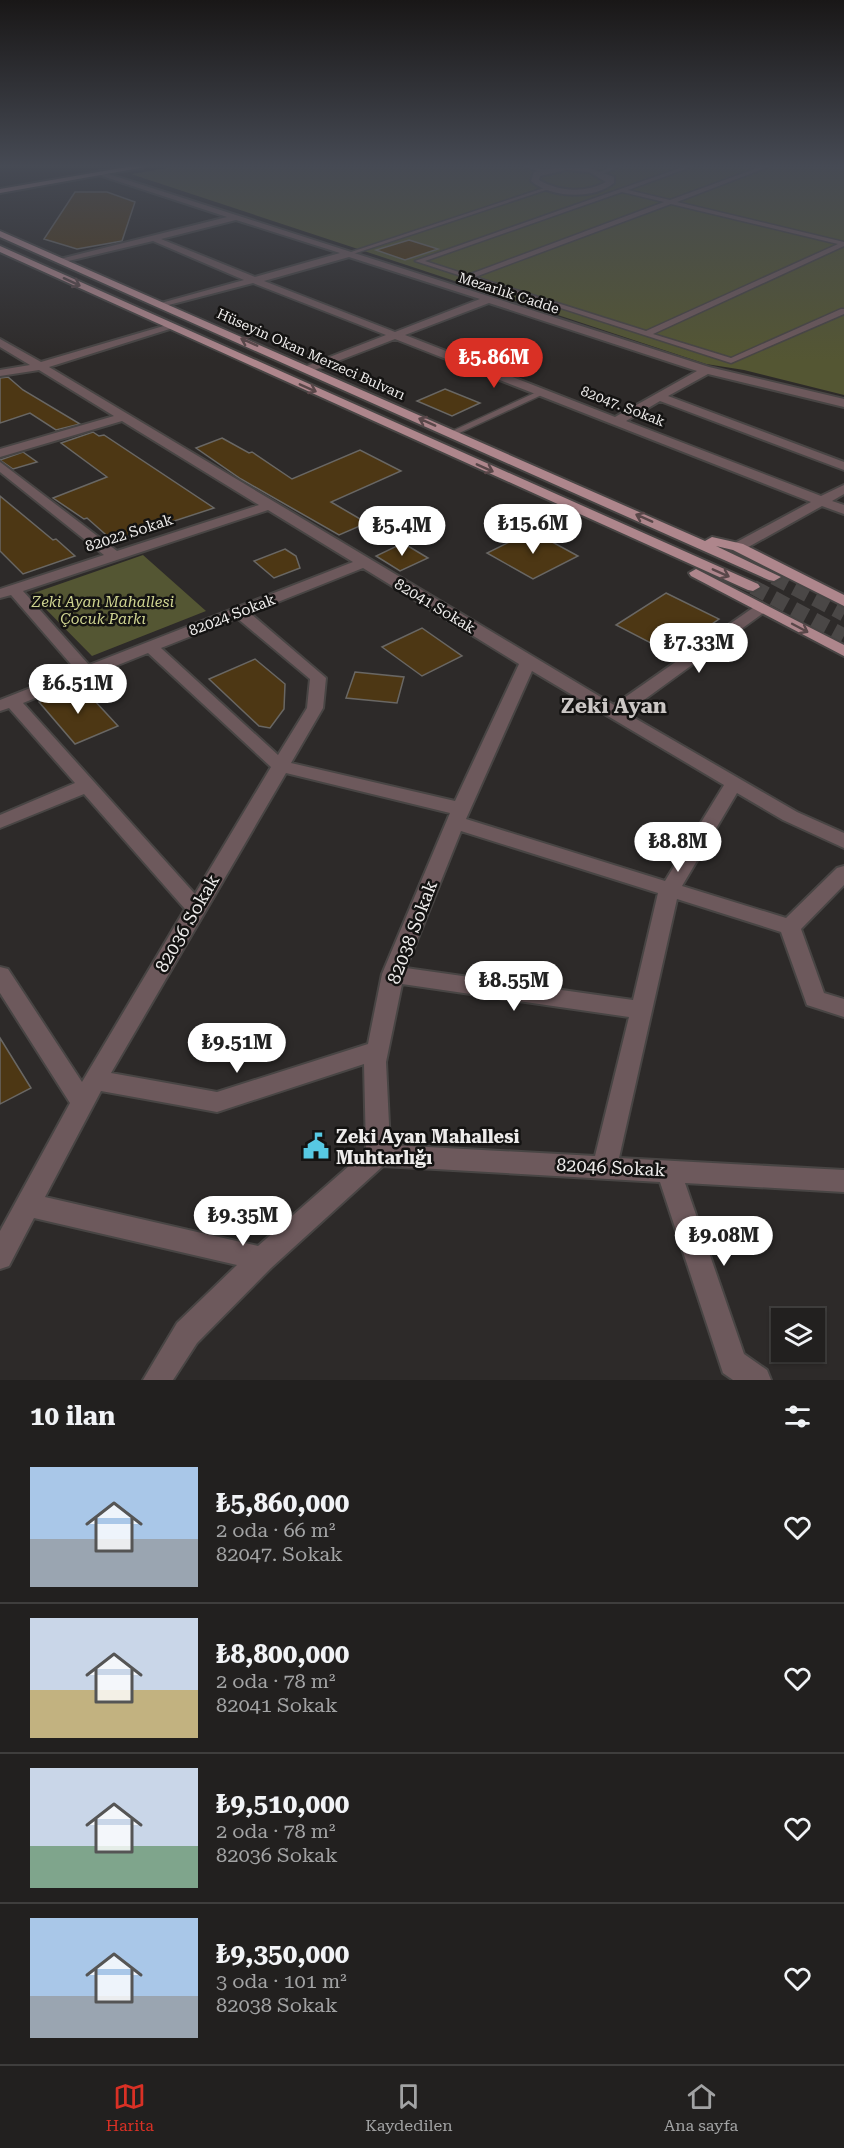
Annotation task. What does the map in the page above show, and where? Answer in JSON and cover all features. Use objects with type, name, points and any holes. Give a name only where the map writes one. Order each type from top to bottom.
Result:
[{"type":"main road","name":"Hüseyin Okan Merzeci Bulvarı","points":[[0,234],[165,305],[774,577]]},
{"type":"main road","points":[[0,249],[753,587]]},
{"type":"main road","points":[[680,534],[738,547],[844,601]]},
{"type":"main road","points":[[659,546],[692,571],[844,651]]},
{"type":"street","points":[[63,261],[187,231]]},
{"type":"street","name":"Mezarlık Cadde","points":[[280,231],[706,369],[844,403]]},
{"type":"street","name":"82047. Sokak","points":[[157,240],[396,336],[824,500],[844,510]]},
{"type":"street","points":[[165,305],[348,254]]},
{"type":"street","points":[[308,369],[487,300]]},
{"type":"street","points":[[0,373],[38,367],[171,327]]},
{"type":"street","name":"82041 Sokak","points":[[0,342],[120,418],[528,662],[790,816],[844,841]]},
{"type":"street","points":[[618,420],[706,369]]},
{"type":"street","points":[[659,396],[844,466]]},
{"type":"street","points":[[0,453],[120,418]]},
{"type":"street","points":[[0,466],[113,555]]},
{"type":"street","points":[[738,547],[844,489]]},
{"type":"street","name":"82022 Sokak","points":[[6,592],[268,506]]},
{"type":"street","name":"82024 Sokak","points":[[6,703],[363,563]]},
{"type":"street","points":[[6,592],[86,671]]},
{"type":"street","points":[[616,712],[762,608]]},
{"type":"street","name":"82036 Sokak","points":[[0,1257],[82,1102],[195,907],[315,708],[318,678],[239,612]]},
{"type":"street","points":[[150,646],[280,766],[458,816],[669,891],[790,927]]},
{"type":"street","name":"82038 Sokak","points":[[378,1155],[375,1062],[393,974],[458,816],[528,662]]},
{"type":"street","points":[[6,703],[88,785],[195,907]]},
{"type":"street","points":[[605,1167],[669,891],[734,783]]},
{"type":"street","points":[[0,822],[88,785]]},
{"type":"street","points":[[790,927],[844,873]]},
{"type":"street","points":[[790,927],[815,999],[844,1008]]},
{"type":"street","points":[[393,974],[640,1010]]},
{"type":"street","points":[[0,975],[82,1102]]},
{"type":"street","points":[[96,1080],[217,1102],[377,1050]]},
{"type":"street","points":[[157,1380],[186,1333],[262,1259],[378,1155]]},
{"type":"street","name":"82046 Sokak","points":[[378,1155],[844,1181]]},
{"type":"street","points":[[669,1171],[732,1364],[757,1380]]},
{"type":"street","points":[[28,1205],[262,1259]]},
{"type":"lane","points":[[348,254],[417,231]]},
{"type":"lane","points":[[503,231],[418,261],[731,361],[844,311]]},
{"type":"lane","points":[[468,277],[591,231]]},
{"type":"lane","points":[[792,231],[844,244]]},
{"type":"lane","points":[[646,334],[844,244]]},
{"type":"lane","points":[[452,433],[544,392]]},
{"type":"green space","points":[[305,231],[844,231],[844,395],[744,370],[706,364]]},
{"type":"green space","name":"Zeki Ayan Mahallesi Çocuk Parkı","points":[[143,555],[206,611],[92,656],[31,594]]},
{"type":"building","points":[[49,231],[125,231],[122,241],[77,249],[44,239]]},
{"type":"building","points":[[409,240],[438,249],[405,260],[376,250]]},
{"type":"building","points":[[8,377],[23,390],[80,424],[56,430],[30,413],[0,423],[0,378]]},
{"type":"building","points":[[445,389],[480,403],[452,416],[417,401]]},
{"type":"building","points":[[93,432],[99,436],[104,435],[214,508],[113,541],[87,518],[84,519],[53,498],[107,477],[61,443]]},
{"type":"building","points":[[222,438],[249,453],[252,452],[292,479],[360,450],[401,471],[331,502],[367,523],[339,535],[241,479],[196,448]]},
{"type":"building","points":[[23,452],[37,462],[13,469],[0,460]]},
{"type":"building","points":[[0,496],[75,556],[23,574],[0,551]]},
{"type":"building","points":[[532,531],[578,556],[533,579],[487,553]]},
{"type":"building","points":[[403,543],[428,558],[400,571],[376,556]]},
{"type":"building","points":[[285,549],[296,556],[300,568],[274,578],[254,561]]},
{"type":"building","points":[[666,593],[719,619],[670,653],[616,625]]},
{"type":"building","points":[[422,628],[462,656],[422,676],[382,647]]},
{"type":"building","points":[[255,659],[285,684],[284,709],[270,728],[259,726],[209,679]]},
{"type":"building","points":[[355,672],[404,677],[397,703],[346,698]]},
{"type":"building","points":[[81,686],[118,726],[75,744],[39,702]]},
{"type":"building","points":[[0,1038],[31,1088],[0,1104]]},
{"type":"tunnel","points":[[774,577],[844,614]]},
{"type":"tunnel","points":[[753,587],[844,636]]},
{"type":"place","name":"Zeki Ayan Mahallesi Muhtarlığı","points":[[316,1146]]},
{"type":"district","name":"Zeki Ayan","points":[[614,706]]}]
